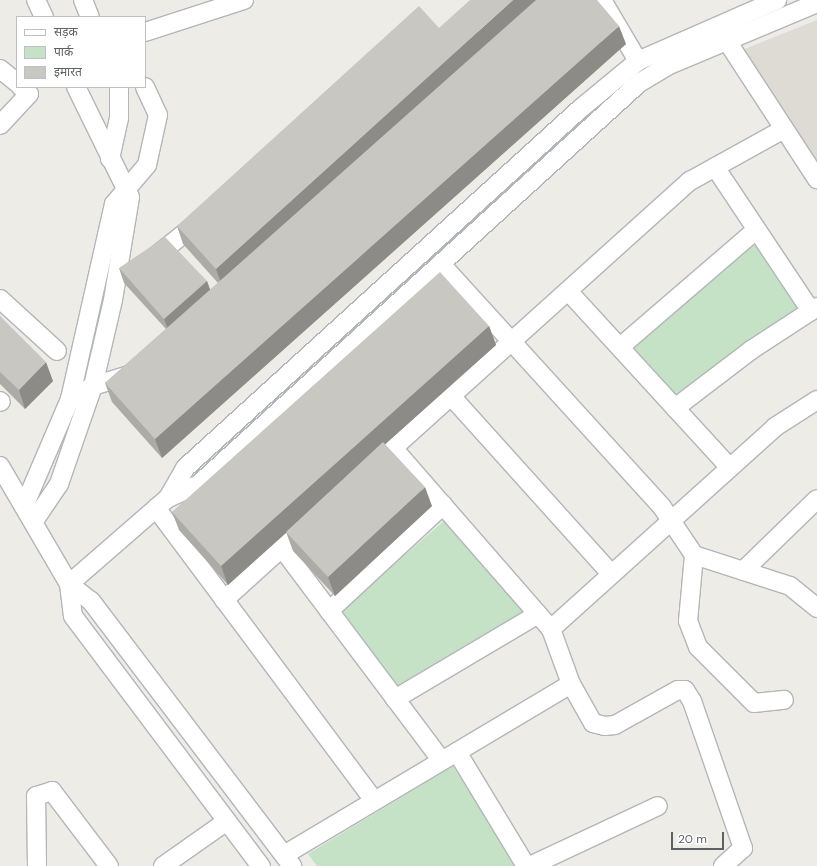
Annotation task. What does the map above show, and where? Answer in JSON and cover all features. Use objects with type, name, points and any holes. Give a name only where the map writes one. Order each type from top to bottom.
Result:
[{"type":"street","points":[[36,0],[44,16]]},
{"type":"street","points":[[83,0],[90,16]]},
{"type":"street","points":[[146,32],[244,0]]},
{"type":"street","points":[[602,0],[638,61]]},
{"type":"street","points":[[162,503],[185,468],[580,109],[638,61],[777,0]]},
{"type":"street","points":[[69,584],[162,503],[199,484],[639,83],[667,66],[817,3]]},
{"type":"street","points":[[727,41],[817,179]]},
{"type":"street","points":[[0,69],[16,82]]},
{"type":"street","points":[[0,125],[29,94],[22,88]]},
{"type":"street","points":[[34,521],[59,484],[93,386],[115,288],[130,197],[110,159],[76,88]]},
{"type":"street","points":[[110,159],[119,118],[119,88]]},
{"type":"street","points":[[25,504],[70,399],[114,204],[125,188],[148,165],[158,115],[145,88]]},
{"type":"street","points":[[358,480],[690,181],[784,129]]},
{"type":"street","points":[[675,408],[752,350],[814,309],[756,230],[715,167]]},
{"type":"street","points":[[115,288],[216,208]]},
{"type":"street","points":[[620,347],[756,230]]},
{"type":"street","points":[[440,264],[671,520],[694,555],[688,621],[698,647],[754,703],[784,700]]},
{"type":"street","points":[[568,291],[729,467]]},
{"type":"street","points":[[0,299],[57,351]]},
{"type":"street","points":[[70,399],[93,386],[146,370]]},
{"type":"street","points":[[451,396],[611,574]]},
{"type":"street","points":[[551,629],[775,427],[817,400]]},
{"type":"street","points":[[393,448],[551,629],[571,684],[593,723],[605,726],[615,726],[678,690],[685,690],[692,701],[743,848],[723,866]]},
{"type":"street","points":[[0,466],[25,504],[69,584],[73,616],[261,866]]},
{"type":"street","points":[[743,571],[817,499]]},
{"type":"street","points":[[162,503],[224,600],[374,801]]},
{"type":"street","points":[[329,611],[443,505]]},
{"type":"street","points":[[224,600],[323,511]]},
{"type":"street","points":[[282,548],[442,761]]},
{"type":"street","points":[[694,555],[790,586],[817,608]]},
{"type":"street","points":[[69,584],[91,601],[288,860],[374,801],[571,684]]},
{"type":"street","points":[[395,699],[538,614]]},
{"type":"street","points":[[457,752],[526,866]]},
{"type":"street","points":[[37,866],[36,796],[52,791],[109,866]]},
{"type":"street","points":[[530,866],[658,806]]},
{"type":"street","points":[[163,866],[227,821]]},
{"type":"shaded area","points":[[817,20],[817,164],[742,50]]},
{"type":"green space","points":[[756,240],[801,309],[676,398],[631,345]]},
{"type":"green space","points":[[445,520],[526,610],[399,688],[339,612]]},
{"type":"green space","points":[[453,766],[518,863],[514,866],[317,866],[308,854]]},
{"type":"building","points":[[470,0],[513,0],[216,269],[177,226],[419,6],[439,28]]},
{"type":"building","points":[[536,0],[597,0],[619,26],[155,439],[105,383]]},
{"type":"building","points":[[165,237],[207,281],[164,319],[119,268]]},
{"type":"building","points":[[440,272],[489,326],[221,566],[172,512]]},
{"type":"building","points":[[0,316],[46,362],[19,390],[0,372]]},
{"type":"building","points":[[383,442],[425,487],[328,577],[286,532]]}]
